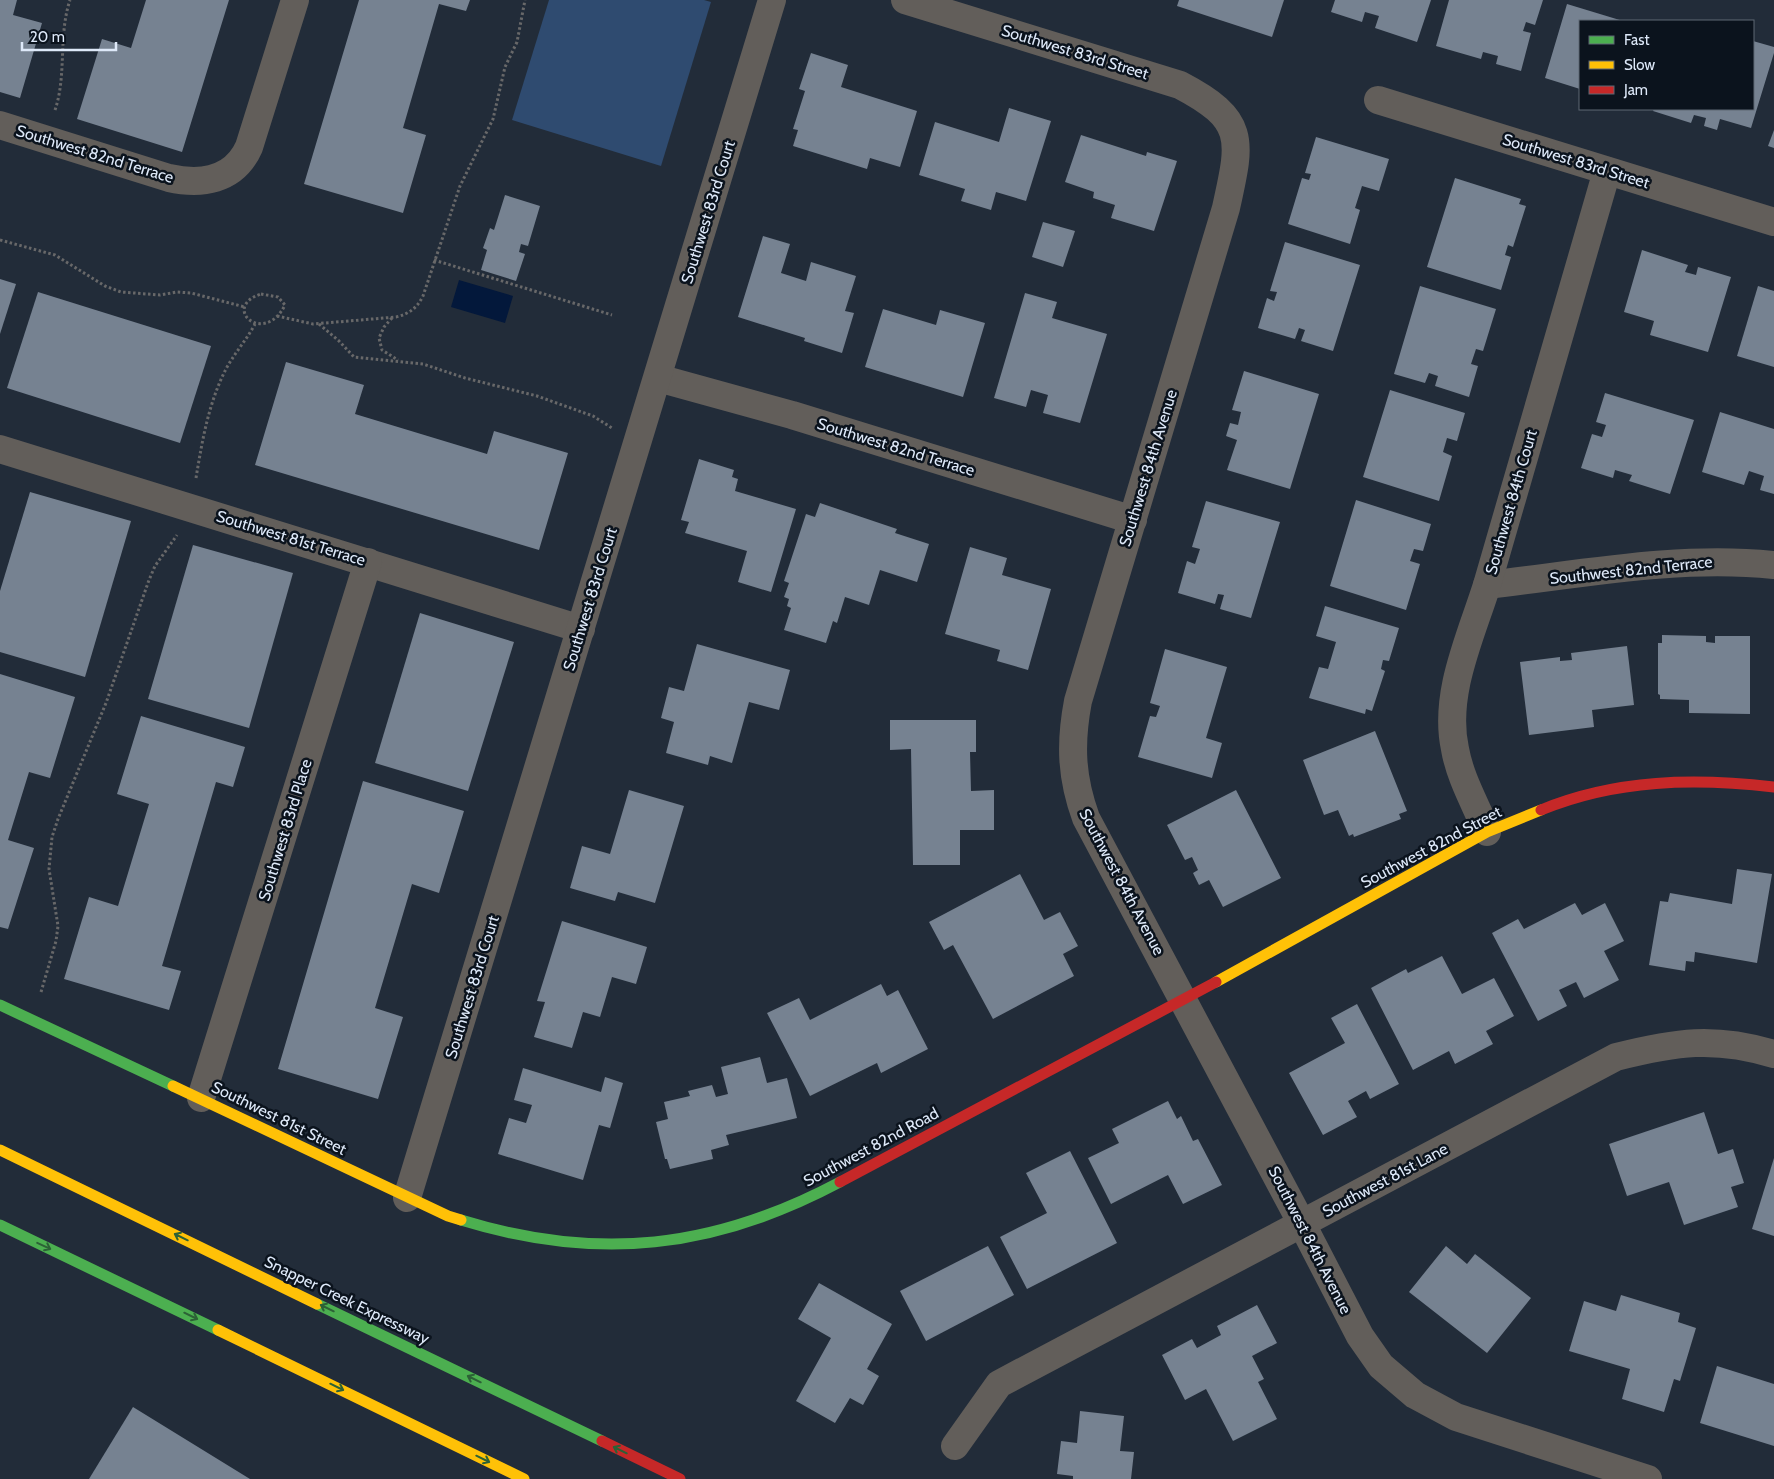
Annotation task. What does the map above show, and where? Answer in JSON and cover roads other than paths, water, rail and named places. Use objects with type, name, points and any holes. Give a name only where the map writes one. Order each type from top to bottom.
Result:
[{"type":"main road","name":"Southwest 82nd Street","points":[[1183,1000],[1487,832],[1565,800],[1624,786],[1720,781],[1774,787]]},
{"type":"main road","name":"Southwest 82nd Road","points":[[550,1241],[611,1245],[678,1240],[740,1226],[769,1216],[802,1202],[1183,1000]]},
{"type":"main road","name":"Southwest 81st Street","points":[[0,1005],[201,1098],[448,1216],[520,1237],[550,1241]]},
{"type":"main road","name":"Snapper Creek Expressway","points":[[0,1150],[680,1479]]},
{"type":"main road","points":[[0,1225],[524,1479]]},
{"type":"main road","points":[[664,1471],[686,1479]]},
{"type":"street","name":"Southwest 82nd Terrace","points":[[0,125],[168,178],[189,182],[205,182],[219,178],[236,168],[247,153],[296,0]]},
{"type":"street","name":"Southwest 83rd Court","points":[[407,1198],[772,0]]},
{"type":"street","name":"Southwest 83rd Street","points":[[905,0],[1180,85],[1213,105],[1232,125]]},
{"type":"street","name":"Southwest 83rd Street","points":[[1378,100],[1774,222]]},
{"type":"street","name":"Southwest 84th Avenue","points":[[1232,125],[1236,144],[1226,208],[1078,701],[1072,732],[1072,759],[1075,783],[1086,818],[1360,1336],[1381,1366],[1415,1395],[1456,1417],[1648,1479]]},
{"type":"street","name":"Southwest 84th Court","points":[[1487,832],[1459,766],[1452,729],[1452,705],[1458,677],[1487,585],[1607,171]]},
{"type":"street","name":"Southwest 82nd Terrace","points":[[658,378],[792,416],[1133,520]]},
{"type":"street","name":"Southwest 81st Terrace","points":[[0,449],[581,629]]},
{"type":"street","name":"Southwest 82nd Terrace","points":[[1487,585],[1684,562],[1720,561],[1774,565]]},
{"type":"street","name":"Southwest 83rd Place","points":[[201,1098],[368,562]]},
{"type":"street","name":"Southwest 81st Lane","points":[[955,1446],[999,1384],[1616,1057],[1684,1042],[1738,1044],[1774,1054]]}]
